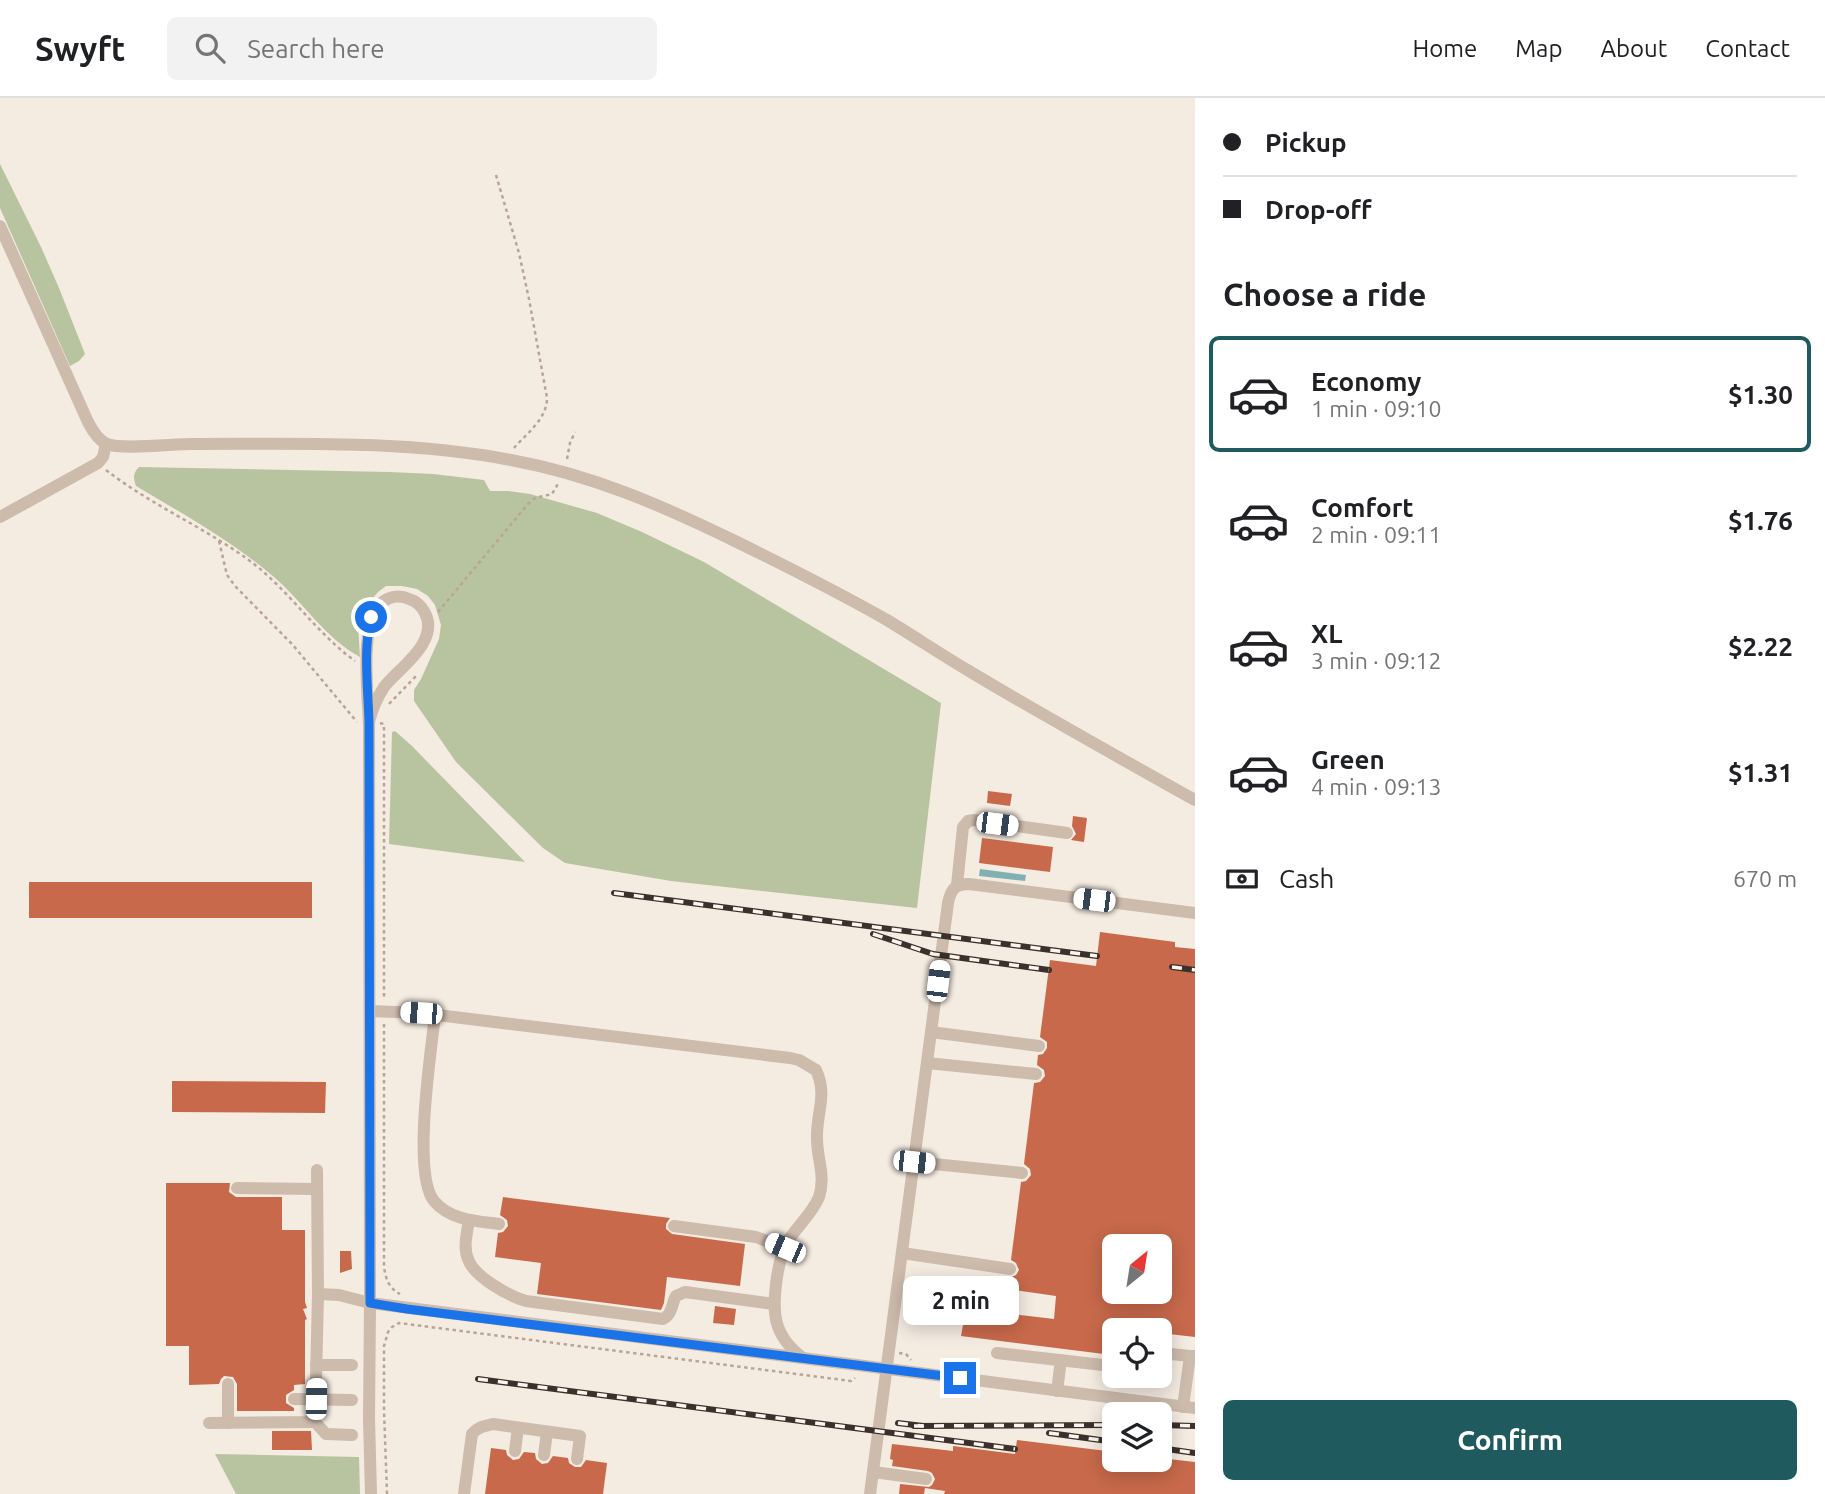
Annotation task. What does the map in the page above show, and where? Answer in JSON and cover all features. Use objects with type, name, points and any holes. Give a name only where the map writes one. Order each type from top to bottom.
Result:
[{"type":"street","points":[[0,226],[88,422],[106,444],[392,446],[566,467],[661,506],[782,564],[884,619],[971,673],[1195,800]]},
{"type":"street","points":[[0,517],[98,463],[103,457],[106,444]]},
{"type":"street","points":[[369,726],[375,703],[384,687],[422,646],[428,630],[428,622],[422,608],[409,598],[394,597],[381,602],[375,609],[369,627],[367,669],[371,1494]]},
{"type":"street","points":[[870,1494],[948,902],[951,891],[957,885],[963,827],[968,821],[974,820],[1068,833]]},
{"type":"street","points":[[957,885],[969,884],[1195,914]]},
{"type":"street","points":[[370,1011],[435,1015],[790,1058],[816,1070],[822,1089],[817,1139],[822,1184],[813,1209],[785,1248],[778,1272],[774,1304],[781,1335],[803,1358]]},
{"type":"street","points":[[435,1015],[424,1116],[425,1178],[428,1189],[435,1202],[447,1212],[469,1220],[499,1224]]},
{"type":"street","points":[[931,1032],[1039,1045]]},
{"type":"street","points":[[927,1063],[1035,1074]]},
{"type":"street","points":[[914,1162],[1022,1173]]},
{"type":"street","points":[[317,1170],[315,1422],[326,1434],[352,1435]]},
{"type":"street","points":[[237,1188],[317,1189]]},
{"type":"street","points":[[469,1220],[466,1249],[469,1263],[506,1294],[526,1301],[663,1319],[668,1316],[676,1296],[685,1292],[774,1304]]},
{"type":"street","points":[[674,1226],[757,1237],[785,1248]]},
{"type":"street","points":[[902,1253],[1010,1269]]},
{"type":"street","points":[[318,1294],[339,1295],[420,1311],[1189,1408],[1192,1356],[1172,1354]]},
{"type":"street","points":[[997,1353],[1102,1365]]},
{"type":"street","points":[[1057,1391],[1061,1360]]},
{"type":"street","points":[[316,1365],[352,1365]]},
{"type":"street","points":[[228,1384],[228,1423]]},
{"type":"street","points":[[294,1399],[352,1400]]},
{"type":"street","points":[[209,1423],[315,1422]]},
{"type":"street","points":[[464,1494],[472,1434],[477,1429],[493,1424],[580,1436],[577,1459]]},
{"type":"street","points":[[515,1451],[518,1428]]},
{"type":"street","points":[[544,1455],[547,1432]]},
{"type":"street","points":[[873,1472],[926,1479]]},
{"type":"path","points":[[496,175],[524,276],[547,398],[542,416],[514,447],[508,460]]},
{"type":"path","points":[[428,622],[532,500],[552,494],[562,479],[575,432]]},
{"type":"path","points":[[98,463],[151,502],[252,563],[335,645],[367,669]]},
{"type":"path","points":[[219,541],[227,575],[235,586],[299,652],[355,720],[369,726]]},
{"type":"path","points":[[386,709],[416,676]]},
{"type":"path","points":[[384,724],[385,714]]},
{"type":"path","points":[[387,1494],[384,1346],[388,1332],[399,1323],[851,1381],[856,1377],[859,1365]]},
{"type":"green space","points":[[0,164],[41,247],[85,354],[70,366],[0,208]]},
{"type":"green space","points":[[139,467],[390,472],[484,480],[490,491],[530,494],[597,513],[704,562],[941,703],[917,908],[671,881],[565,863],[543,848],[456,762],[414,701],[414,690],[439,639],[441,625],[435,605],[428,596],[417,589],[402,586],[386,586],[378,592],[367,605],[358,626],[360,657],[325,630],[285,587],[258,564],[207,528],[136,486],[134,475]]},
{"type":"green space","points":[[395,731],[525,862],[389,844],[392,732]]},
{"type":"green space","points":[[215,1454],[359,1457],[360,1494],[236,1494]]},
{"type":"water","points":[[980,869],[1026,875],[1025,881],[979,876]]},
{"type":"building","points":[[988,791],[1012,794],[1010,806],[987,803]]},
{"type":"building","points":[[1073,816],[1087,818],[1084,842],[1071,840],[1076,834],[1072,826]]},
{"type":"building","points":[[982,838],[1053,847],[1050,872],[979,863]]},
{"type":"building","points":[[29,882],[312,882],[312,918],[29,918]]},
{"type":"building","points":[[1100,932],[1175,942],[1175,947],[1195,949],[1195,1337],[1172,1334],[1172,1318],[1102,1318],[1102,1354],[961,1336],[963,1325],[926,1319],[931,1284],[1005,1294],[1003,1313],[1054,1319],[1056,1296],[1007,1289],[1009,1278],[1019,1270],[1011,1260],[1021,1182],[1031,1175],[1030,1169],[1024,1164],[1034,1083],[1040,1082],[1045,1076],[1044,1070],[1037,1065],[1038,1055],[1043,1054],[1047,1048],[1047,1042],[1040,1037],[1050,960],[1096,966]]},
{"type":"building","points":[[172,1081],[326,1082],[325,1113],[172,1112]]},
{"type":"building","points":[[166,1183],[230,1183],[229,1192],[236,1197],[282,1197],[282,1230],[305,1230],[305,1384],[294,1385],[294,1390],[286,1395],[286,1403],[294,1408],[294,1411],[237,1411],[237,1384],[233,1377],[224,1376],[219,1384],[189,1385],[189,1346],[166,1346]]},
{"type":"building","points":[[503,1197],[670,1218],[666,1229],[672,1234],[745,1244],[740,1286],[667,1277],[661,1310],[537,1294],[541,1263],[495,1257],[498,1233],[508,1226],[507,1220],[500,1215]]},
{"type":"building","points":[[340,1251],[351,1251],[352,1269],[340,1273]]},
{"type":"building","points":[[715,1306],[736,1309],[734,1325],[713,1323]]},
{"type":"building","points":[[272,1431],[311,1431],[312,1450],[272,1450]]},
{"type":"building","points":[[1017,1440],[1102,1450],[1102,1472],[1172,1472],[1172,1459],[1195,1462],[1195,1494],[944,1494],[945,1491],[925,1488],[924,1494],[899,1494],[900,1484],[929,1487],[935,1479],[928,1471],[892,1466],[893,1460],[890,1459],[892,1444],[953,1451],[953,1446],[1015,1454]]},
{"type":"building","points":[[491,1448],[506,1450],[513,1460],[519,1459],[524,1452],[535,1453],[536,1459],[542,1464],[548,1463],[553,1456],[568,1458],[569,1463],[575,1467],[581,1467],[586,1460],[607,1463],[603,1494],[485,1494]]},
{"type":"railway","points":[[614,893],[1097,956]]},
{"type":"railway","points":[[873,934],[933,954],[1049,970]]},
{"type":"railway","points":[[1172,967],[1195,970]]},
{"type":"railway","points":[[478,1379],[1015,1449]]},
{"type":"railway","points":[[898,1423],[923,1426]]},
{"type":"railway","points":[[914,1426],[1102,1425]]},
{"type":"railway","points":[[1172,1425],[1195,1426]]},
{"type":"railway","points":[[1049,1433],[1102,1440]]},
{"type":"railway","points":[[1172,1450],[1195,1453]]},
{"type":"route","points":[[371,617],[367,640],[370,1303],[960,1378]]}]
